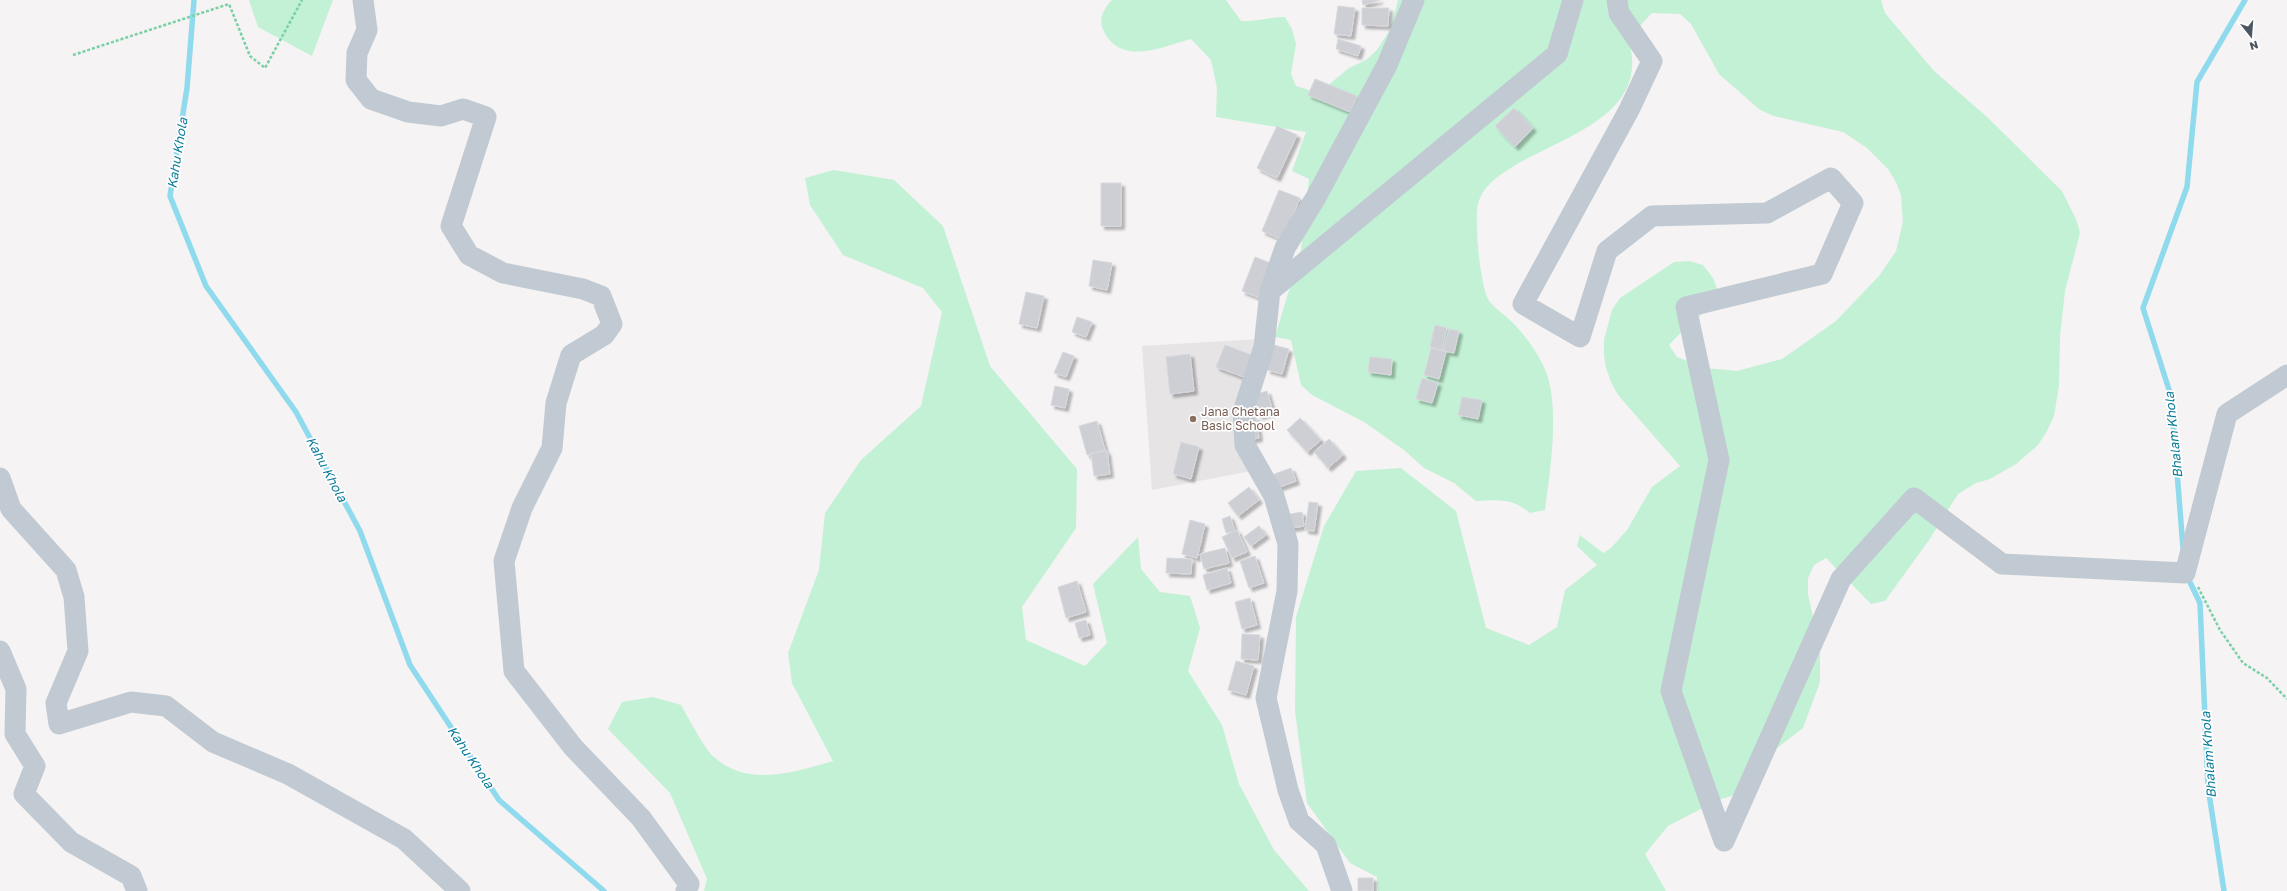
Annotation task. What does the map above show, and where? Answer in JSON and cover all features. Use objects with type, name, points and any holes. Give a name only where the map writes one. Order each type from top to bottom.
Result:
[{"type":"street","points":[[363,0],[367,30],[356,53],[356,80],[371,99],[408,112],[441,116],[463,109],[486,117],[451,226],[469,255],[503,273],[583,289],[601,296],[608,311],[612,324],[604,336],[571,355],[556,403],[552,448],[522,508],[504,561],[514,671],[573,747],[641,818],[688,888]]},
{"type":"street","points":[[1342,891],[1326,845],[1299,821],[1288,790],[1266,698],[1287,591],[1288,544],[1274,496],[1245,445],[1243,412],[1264,347],[1270,291],[1285,248],[1315,199],[1387,65],[1414,0]]},
{"type":"street","points":[[1270,291],[1557,54],[1573,0]]},
{"type":"street","points":[[1618,0],[1619,13],[1652,61],[1628,110],[1524,304],[1580,337],[1606,252],[1652,216],[1767,213],[1832,178],[1853,203],[1822,274],[1686,307],[1719,460],[1670,691],[1724,841],[1841,579],[1914,498],[2002,564],[2185,573],[2226,414],[2287,375]]},
{"type":"street","points":[[0,478],[11,509],[66,570],[74,597],[78,651],[56,703],[59,724],[131,702],[166,706],[212,742],[288,774],[404,839],[460,891]]},
{"type":"street","points":[[0,650],[16,690],[15,734],[35,766],[24,794],[71,842],[131,876],[137,891]]},
{"type":"path","points":[[73,55],[229,4],[250,56],[265,68],[302,0]]},
{"type":"path","points":[[2186,568],[2204,596],[2220,630],[2243,663],[2267,678],[2287,699]]},
{"type":"shaded area","name":"Jana Chetana Basic School","points":[[1259,339],[1251,379],[1251,471],[1152,490],[1142,346]]},
{"type":"green space","points":[[249,0],[333,0],[312,56],[258,27]]},
{"type":"green space","points":[[1112,0],[1226,0],[1241,21],[1285,17],[1292,29],[1296,44],[1291,74],[1296,86],[1312,91],[1326,87],[1349,68],[1366,60],[1377,50],[1390,30],[1398,0],[1881,0],[1885,13],[1934,71],[1986,116],[2062,191],[2076,219],[2080,233],[2065,291],[2060,336],[2059,385],[2054,416],[2047,431],[2038,445],[2016,464],[1990,479],[1976,483],[1958,494],[1929,540],[1885,601],[1871,604],[1826,558],[1814,565],[1808,578],[1808,594],[1820,650],[1820,682],[1803,728],[1768,755],[1754,782],[1732,796],[1718,800],[1668,826],[1645,854],[1666,891],[1378,891],[1377,877],[1350,863],[1307,803],[1295,711],[1296,617],[1324,526],[1356,471],[1401,468],[1456,511],[1486,628],[1529,645],[1557,627],[1565,590],[1597,565],[1577,546],[1580,535],[1603,553],[1611,548],[1627,530],[1652,487],[1680,466],[1618,395],[1606,368],[1604,340],[1612,310],[1620,298],[1674,262],[1689,261],[1703,265],[1713,278],[1718,292],[1714,305],[1690,323],[1669,345],[1677,357],[1706,368],[1737,371],[1782,359],[1836,321],[1879,276],[1896,251],[1903,222],[1901,195],[1896,182],[1888,169],[1867,148],[1843,132],[1774,116],[1760,110],[1719,74],[1691,24],[1680,14],[1652,13],[1629,37],[1632,67],[1625,92],[1608,112],[1585,129],[1531,156],[1507,170],[1488,186],[1478,204],[1477,238],[1483,284],[1486,295],[1490,302],[1510,320],[1531,344],[1543,365],[1550,387],[1553,440],[1545,510],[1530,513],[1511,502],[1498,500],[1476,501],[1454,483],[1424,468],[1404,450],[1364,422],[1312,395],[1301,385],[1291,340],[1275,337],[1301,250],[1309,179],[1292,171],[1306,132],[1216,117],[1217,88],[1211,60],[1191,39],[1154,50],[1129,51],[1118,47],[1109,40],[1101,23],[1103,12]]},
{"type":"green space","points":[[834,170],[894,180],[943,226],[990,366],[1077,469],[1076,528],[1022,607],[1026,640],[1085,666],[1107,643],[1093,584],[1138,537],[1141,569],[1160,592],[1190,596],[1200,628],[1188,671],[1222,725],[1239,784],[1274,850],[1309,891],[704,891],[707,879],[670,793],[608,729],[622,702],[653,697],[681,705],[701,741],[714,757],[727,767],[757,775],[772,775],[788,773],[833,761],[792,683],[788,653],[819,570],[825,513],[861,460],[921,406],[942,312],[923,288],[843,255],[810,205],[805,178]]},
{"type":"building","points":[[1362,0],[1380,0],[1363,5]]},
{"type":"building","points":[[1338,6],[1355,8],[1351,36],[1334,34]]},
{"type":"building","points":[[1362,8],[1389,8],[1388,26],[1362,25]]},
{"type":"building","points":[[1338,39],[1361,46],[1358,56],[1336,49]]},
{"type":"building","points":[[1315,79],[1357,96],[1350,112],[1308,95]]},
{"type":"building","points":[[1514,108],[1533,128],[1515,147],[1495,126]]},
{"type":"building","points":[[1277,126],[1297,135],[1277,178],[1257,168]]},
{"type":"building","points":[[1101,183],[1121,183],[1121,226],[1101,226]]},
{"type":"building","points":[[1279,190],[1300,198],[1283,240],[1262,231]]},
{"type":"building","points":[[1255,257],[1273,264],[1260,298],[1242,291]]},
{"type":"building","points":[[1093,260],[1112,263],[1107,290],[1089,286]]},
{"type":"building","points":[[1026,292],[1044,296],[1037,328],[1019,324]]},
{"type":"building","points":[[1077,317],[1092,322],[1086,337],[1072,332]]},
{"type":"building","points":[[1435,325],[1447,328],[1442,350],[1430,347]]},
{"type":"building","points":[[1449,329],[1459,331],[1454,353],[1443,351]]},
{"type":"building","points":[[1225,345],[1257,357],[1249,379],[1216,367]]},
{"type":"building","points":[[1274,345],[1289,349],[1282,374],[1267,370]]},
{"type":"building","points":[[1431,348],[1446,352],[1439,379],[1424,375]]},
{"type":"building","points":[[1063,352],[1074,356],[1066,377],[1054,373]]},
{"type":"building","points":[[1190,354],[1194,391],[1170,394],[1166,357]]},
{"type":"building","points":[[1370,357],[1392,359],[1391,375],[1368,372]]},
{"type":"building","points":[[1422,378],[1438,383],[1432,403],[1416,399]]},
{"type":"building","points":[[1055,386],[1069,389],[1065,408],[1051,405]]},
{"type":"building","points":[[1267,391],[1273,412],[1259,416],[1253,395]]},
{"type":"building","points":[[1462,397],[1482,400],[1478,419],[1458,415]]},
{"type":"building","points":[[1256,417],[1259,438],[1248,440],[1245,419]]},
{"type":"building","points":[[1300,418],[1321,440],[1307,452],[1287,430]]},
{"type":"building","points":[[1097,421],[1105,450],[1087,455],[1079,426]]},
{"type":"building","points":[[1329,439],[1343,455],[1328,468],[1314,452]]},
{"type":"building","points":[[1181,442],[1199,447],[1191,479],[1173,474]]},
{"type":"building","points":[[1107,451],[1110,474],[1094,476],[1091,453]]},
{"type":"building","points":[[1291,468],[1296,481],[1274,489],[1269,476]]},
{"type":"building","points":[[1249,487],[1259,500],[1238,516],[1228,503]]},
{"type":"building","points":[[1309,502],[1318,503],[1314,531],[1305,530]]},
{"type":"building","points":[[1302,512],[1304,526],[1286,529],[1284,515]]},
{"type":"building","points":[[1230,516],[1235,531],[1226,533],[1222,519]]},
{"type":"building","points":[[1190,520],[1205,524],[1197,558],[1182,554]]},
{"type":"building","points":[[1259,526],[1266,535],[1251,546],[1244,537]]},
{"type":"building","points":[[1237,530],[1247,552],[1232,558],[1222,537]]},
{"type":"building","points":[[1225,548],[1229,563],[1204,569],[1200,554]]},
{"type":"building","points":[[1255,556],[1264,583],[1249,588],[1240,561]]},
{"type":"building","points":[[1167,558],[1192,559],[1191,574],[1166,573]]},
{"type":"building","points":[[1227,568],[1231,583],[1207,590],[1203,575]]},
{"type":"building","points":[[1077,581],[1086,612],[1066,618],[1058,587]]},
{"type":"building","points":[[1250,598],[1257,625],[1242,629],[1235,602]]},
{"type":"building","points":[[1086,620],[1090,635],[1079,638],[1075,623]]},
{"type":"building","points":[[1242,634],[1260,635],[1258,660],[1241,659]]},
{"type":"building","points":[[1236,661],[1254,666],[1246,695],[1228,690]]},
{"type":"building","points":[[1358,878],[1373,878],[1373,891],[1358,891]]},
{"type":"waterway","name":"Kahu Khola","points":[[194,0],[187,88],[170,196],[206,286],[296,412],[360,531],[410,665],[499,800],[604,891]]},
{"type":"waterway","name":"Bhalam Khola","points":[[2183,548],[2171,396],[2143,308],[2187,187],[2197,82],[2245,0]]},
{"type":"waterway","name":"Bhalam Khola","points":[[2187,576],[2200,603],[2208,787],[2224,891]]},
{"type":"place","name":"Jana Chetana Basic School","points":[[1193,419]]}]
